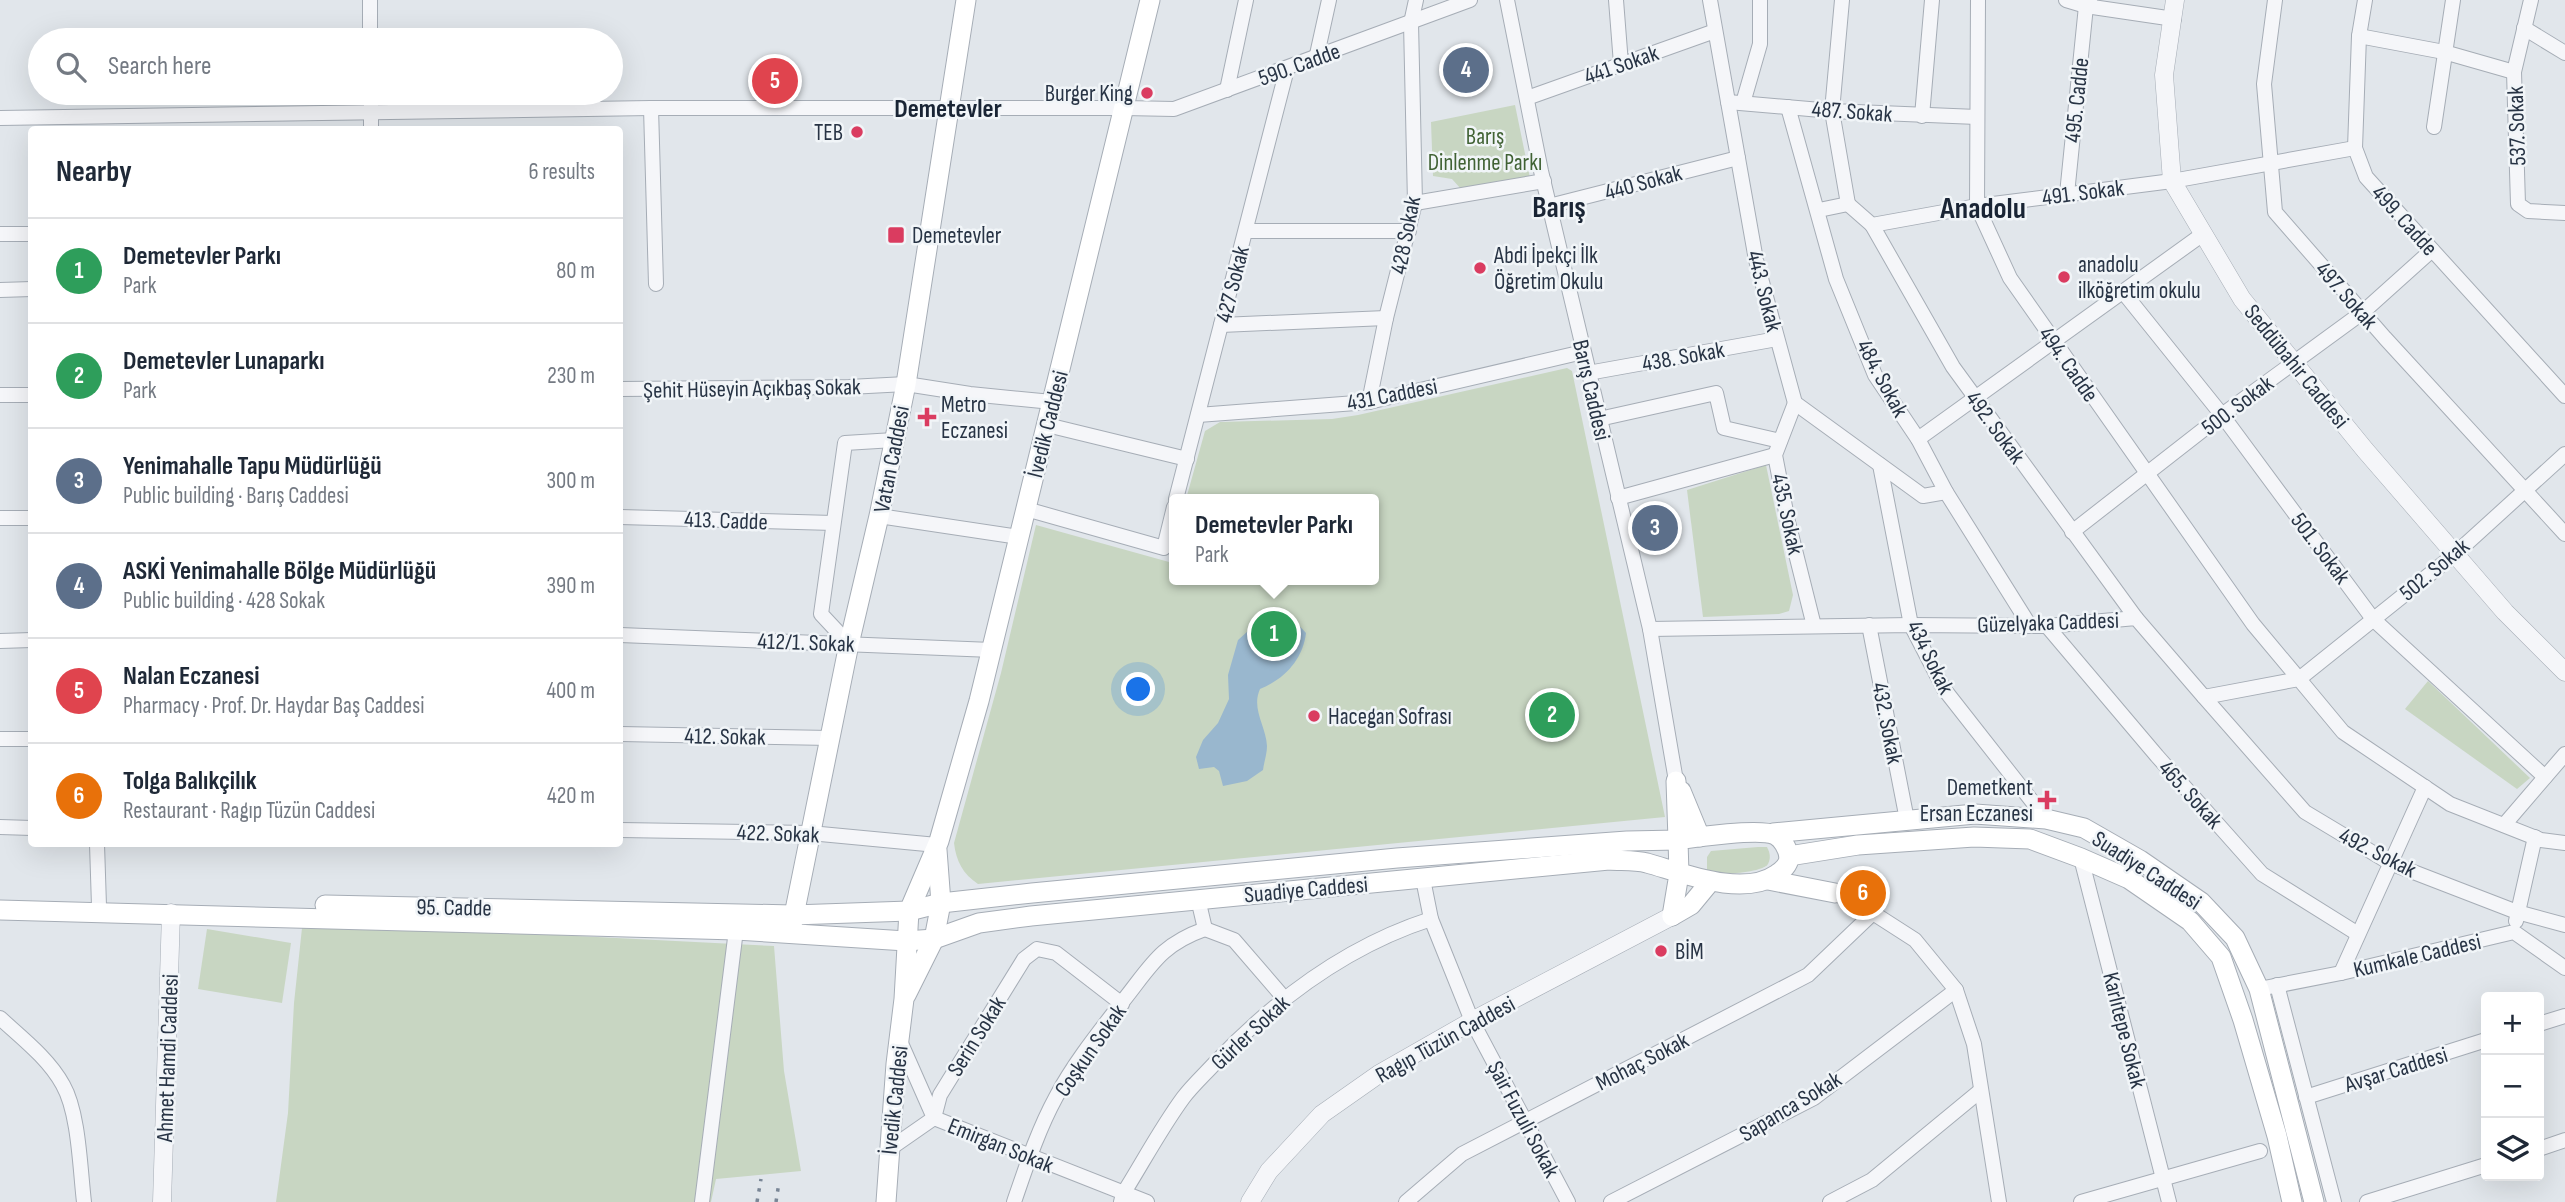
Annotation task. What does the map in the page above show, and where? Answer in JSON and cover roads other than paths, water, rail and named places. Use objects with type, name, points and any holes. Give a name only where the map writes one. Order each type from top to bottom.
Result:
[{"type":"main road","name":"Vatan Caddesi","points":[[792,924],[906,384],[966,0]]},
{"type":"main road","name":"İvedik Caddesi","points":[[886,1202],[888,1150],[904,999],[909,911],[937,845],[969,741],[1150,0]]},
{"type":"main road","name":"Barış Caddesi","points":[[1676,781],[1700,836]]},
{"type":"main road","name":"Barış Caddesi","points":[[1676,781],[1678,840]]},
{"type":"main road","name":"Suadiye Caddesi","points":[[941,903],[1397,858],[1773,833],[1975,814],[2046,819],[2084,828],[2140,860],[2200,902],[2235,938],[2268,987],[2314,1202]]},
{"type":"main road","points":[[1773,833],[1779,838],[1788,859],[1835,893]]},
{"type":"main road","name":"Suadiye Caddesi","points":[[1788,859],[1858,845],[1974,836],[2030,839],[2129,880],[2190,921],[2221,957],[2243,1020],[2277,1136],[2292,1202]]},
{"type":"main road","points":[[1672,916],[1679,874],[1678,840]]},
{"type":"main road","name":"İvedik Caddesi","points":[[904,999],[934,939],[941,903],[937,845]]},
{"type":"main road","points":[[1768,880],[1782,870],[1788,859]]},
{"type":"main road","name":"Suadiye Caddesi","points":[[934,939],[979,923],[1609,860],[1644,863],[1710,882],[1768,880]]},
{"type":"main road","points":[[1768,880],[1835,893]]},
{"type":"main road","name":"Ragıp Tüzün Caddesi","points":[[1672,916],[1691,905],[1710,882]]},
{"type":"main road","name":"95. Cadde","points":[[0,897],[99,906]]},
{"type":"main road","points":[[909,911],[941,903]]},
{"type":"main road","name":"95. Cadde","points":[[0,910],[99,906],[171,907],[792,924],[906,941]]},
{"type":"main road","name":"95. Cadde","points":[[171,907],[736,930],[909,911]]},
{"type":"main road","points":[[906,941],[934,939]]},
{"type":"street","points":[[370,0],[370,28]]},
{"type":"street","points":[[1227,90],[1246,0]]},
{"type":"street","points":[[1316,58],[1329,0]]},
{"type":"street","name":"428 Sokak","points":[[1369,402],[1415,204],[1411,23],[1416,0]]},
{"type":"street","name":"590. Cadde","points":[[0,118],[650,108],[1174,109],[1470,0]]},
{"type":"street","name":"Barış Caddesi","points":[[1507,0],[1549,206],[1650,629],[1676,781]]},
{"type":"street","points":[[1616,0],[1621,64]]},
{"type":"street","name":"443. Sokak","points":[[1710,0],[1756,260],[1795,403]]},
{"type":"street","points":[[1743,103],[1760,44],[1760,0]]},
{"type":"street","points":[[1842,0],[1832,111],[1848,204],[1872,225]]},
{"type":"street","points":[[1922,116],[1932,0]]},
{"type":"street","name":"494. Cadde","points":[[1978,0],[1977,206],[2010,278],[2253,624],[2299,679]]},
{"type":"street","points":[[2066,0],[2174,19]]},
{"type":"street","name":"Seddübahir Caddesi","points":[[2175,0],[2164,75],[2172,181],[2242,299],[2505,612],[2565,672]]},
{"type":"street","name":"497. Sokak","points":[[2275,0],[2264,84],[2275,212],[2565,534]]},
{"type":"street","name":"499. Cadde","points":[[2365,0],[2359,36],[2355,148],[2366,177],[2565,396]]},
{"type":"street","points":[[2434,127],[2453,0]]},
{"type":"street","name":"537. Sokak","points":[[2531,0],[2514,72],[2518,204],[2528,211],[2565,213]]},
{"type":"street","name":"495. Cadde","points":[[2067,194],[2088,3]]},
{"type":"street","points":[[2524,28],[2565,53]]},
{"type":"street","name":"441 Sokak","points":[[1527,98],[1715,31]]},
{"type":"street","points":[[2359,36],[2444,52],[2514,72]]},
{"type":"street","name":"427 Sokak","points":[[1177,494],[1287,69]]},
{"type":"street","name":"487. Sokak","points":[[1728,102],[1832,111],[1977,117]]},
{"type":"street","points":[[371,105],[371,126]]},
{"type":"street","name":"484. Sokak","points":[[1788,107],[1819,210],[1836,279],[1875,375],[1918,439],[1946,492],[2031,626]]},
{"type":"street","points":[[650,108],[656,284]]},
{"type":"street","name":"491. Sokak","points":[[1872,225],[1977,206],[2172,181],[2355,148]]},
{"type":"street","name":"440 Sokak","points":[[1549,206],[1738,158]]},
{"type":"street","points":[[1415,204],[1544,181]]},
{"type":"street","points":[[1819,210],[1848,204]]},
{"type":"street","name":"492. Sokak","points":[[1872,225],[1953,367],[2136,618]]},
{"type":"street","points":[[1246,230],[1409,231]]},
{"type":"street","points":[[0,234],[28,234]]},
{"type":"street","points":[[1918,439],[2203,234]]},
{"type":"street","name":"500. Sokak","points":[[2072,532],[2222,415],[2363,312],[2432,250]]},
{"type":"street","points":[[0,290],[28,289]]},
{"type":"street","name":"501. Sokak","points":[[2124,293],[2222,415],[2373,619],[2545,778]]},
{"type":"street","points":[[1221,325],[1387,318]]},
{"type":"street","name":"438. Sokak","points":[[1588,373],[1777,339]]},
{"type":"street","name":"431 Caddesi","points":[[1198,415],[1369,402],[1583,352]]},
{"type":"street","name":"Şehit Hüseyin Açıkbaş Sokak","points":[[623,389],[906,384],[1052,402]]},
{"type":"street","points":[[1599,419],[1716,393],[1724,428],[1778,448]]},
{"type":"street","points":[[0,395],[28,395]]},
{"type":"street","points":[[1795,403],[1923,496],[1946,492]]},
{"type":"street","name":"435. Sokak","points":[[1795,403],[1778,448],[1788,522],[1814,626]]},
{"type":"street","points":[[1046,425],[1187,459]]},
{"type":"street","points":[[849,644],[821,614],[845,443],[894,440]]},
{"type":"street","points":[[1618,498],[1778,448]]},
{"type":"street","name":"502. Sokak","points":[[2299,679],[2455,554],[2565,454]]},
{"type":"street","name":"434 Sokak","points":[[1880,464],[1911,625],[1944,690],[2046,819]]},
{"type":"street","points":[[1026,509],[1164,548],[1169,528]]},
{"type":"street","points":[[879,516],[1019,537]]},
{"type":"street","name":"413. Cadde","points":[[623,517],[833,523]]},
{"type":"street","points":[[0,518],[28,518]]},
{"type":"street","name":"Güzelyaka Caddesi","points":[[1650,629],[1869,625],[2048,626],[2136,618],[2204,697]]},
{"type":"street","name":"432. Sokak","points":[[1869,625],[1907,820]]},
{"type":"street","name":"465. Sokak","points":[[2048,626],[2157,756],[2262,874],[2358,934]]},
{"type":"street","name":"412/1. Sokak","points":[[623,635],[992,650]]},
{"type":"street","points":[[0,641],[28,640]]},
{"type":"street","points":[[2204,697],[2299,679],[2343,732],[2450,804],[2535,837],[2565,844]]},
{"type":"street","name":"492. Sokak","points":[[2204,697],[2305,812],[2390,863],[2517,912],[2565,925]]},
{"type":"street","name":"412. Sokak","points":[[623,734],[830,738]]},
{"type":"street","points":[[0,738],[28,739]]},
{"type":"street","points":[[2504,825],[2565,754]]},
{"type":"street","points":[[2341,974],[2425,787]]},
{"type":"street","points":[[0,827],[28,828]]},
{"type":"street","name":"422. Sokak","points":[[623,830],[810,833],[937,845]]},
{"type":"street","points":[[2535,837],[2514,932],[2565,968]]},
{"type":"street","points":[[97,847],[99,906]]},
{"type":"street","name":"Karlıtepe Sokak","points":[[2081,858],[2169,1202]]},
{"type":"street","name":"Şair Fuzuli Sokak","points":[[1423,879],[1431,919],[1472,1021],[1568,1202]]},
{"type":"street","points":[[1835,893],[1915,940],[1955,990],[1974,1044],[1996,1200]]},
{"type":"street","points":[[1198,899],[1205,929],[1234,940],[1284,998]]},
{"type":"street","name":"Ahmet Hamdi Caddesi","points":[[162,1202],[171,907]]},
{"type":"street","name":"Mohaç Sokak","points":[[1406,1202],[1462,1154],[1808,975],[1873,913]]},
{"type":"street","name":"Ragıp Tüzün Caddesi","points":[[1250,1202],[1269,1171],[1322,1114],[1379,1074],[1472,1021],[1672,916]]},
{"type":"street","name":"Gürler Sokak","points":[[1122,1198],[1183,1097],[1245,1032],[1284,998],[1346,957],[1399,930],[1431,919]]},
{"type":"street","name":"Coşkun Sokak","points":[[1014,1202],[1055,1098],[1091,1043],[1153,960],[1182,937],[1205,929]]},
{"type":"street","points":[[702,1202],[736,930]]},
{"type":"street","name":"Kumkale Caddesi","points":[[2268,987],[2341,974],[2514,932]]},
{"type":"street","name":"Serin Sokak","points":[[934,1118],[940,1095],[954,1072],[1024,959],[1037,949],[1056,953],[1122,1004]]},
{"type":"street","points":[[2268,987],[2306,1097],[2334,1202]]},
{"type":"street","name":"Sapanca Sokak","points":[[1611,1202],[1814,1098],[1955,990]]},
{"type":"street","points":[[2544,1022],[2565,1016]]},
{"type":"street","points":[[0,1018],[33,1048],[55,1073],[68,1096],[84,1202]]},
{"type":"street","name":"Emirgan Sokak","points":[[900,1040],[934,1118],[1122,1198],[1147,1202]]},
{"type":"street","name":"Avşar Caddesi","points":[[2306,1097],[2481,1042]]},
{"type":"street","points":[[1830,1202],[1872,1180],[1980,1091]]},
{"type":"street","points":[[888,1150],[934,1118]]},
{"type":"street","points":[[2544,1147],[2565,1140]]},
{"type":"street","points":[[2081,1202],[2260,1151]]},
{"type":"street","points":[[2367,1202],[2481,1167]]},
{"type":"water","points":[[1266,615],[1283,618],[1298,625],[1306,633],[1304,642],[1297,660],[1285,674],[1260,689],[1257,704],[1267,746],[1263,770],[1247,781],[1223,786],[1219,771],[1214,767],[1199,769],[1196,757],[1203,740],[1218,723],[1229,699],[1228,675],[1238,640]]},
{"type":"railway","points":[[757,1202],[761,1179]]},
{"type":"railway","points":[[776,1202],[779,1182]]},
{"type":"place","name":"ASKİ Yenimahalle Bölge Müdürlüğü","points":[[1466,70]]},
{"type":"place","name":"Nalan Eczanesi","points":[[775,81]]},
{"type":"place","name":"Burger King","points":[[1147,93]]},
{"type":"place","name":"TEB","points":[[857,132]]},
{"type":"place","name":"Demetevler","points":[[896,235]]},
{"type":"place","name":"Abdi İpekçi İlk Öğretim Okulu","points":[[1480,268]]},
{"type":"place","name":"anadolu ilköğretim okulu","points":[[2064,277]]},
{"type":"place","name":"Metro Eczanesi","points":[[927,417]]},
{"type":"place","name":"Yenimahalle Tapu Müdürlüğü","points":[[1655,528]]},
{"type":"place","name":"Demetevler Parkı","points":[[1274,634]]},
{"type":"place","name":"Demetevler Lunaparkı","points":[[1552,715]]},
{"type":"place","name":"Hacegan Sofrası","points":[[1314,716]]},
{"type":"place","name":"Demetkent Ersan Eczanesi","points":[[2047,800]]},
{"type":"place","name":"Tolga Balıkçilık","points":[[1863,893]]},
{"type":"place","name":"BİM","points":[[1661,951]]},
{"type":"district","name":"Demetevler","points":[[948,108]]},
{"type":"district","name":"Barış","points":[[1559,207]]},
{"type":"district","name":"Anadolu","points":[[1983,208]]},
{"type":"park label","name":"Barış Dinlenme Parkı","points":[[1485,149]]}]
